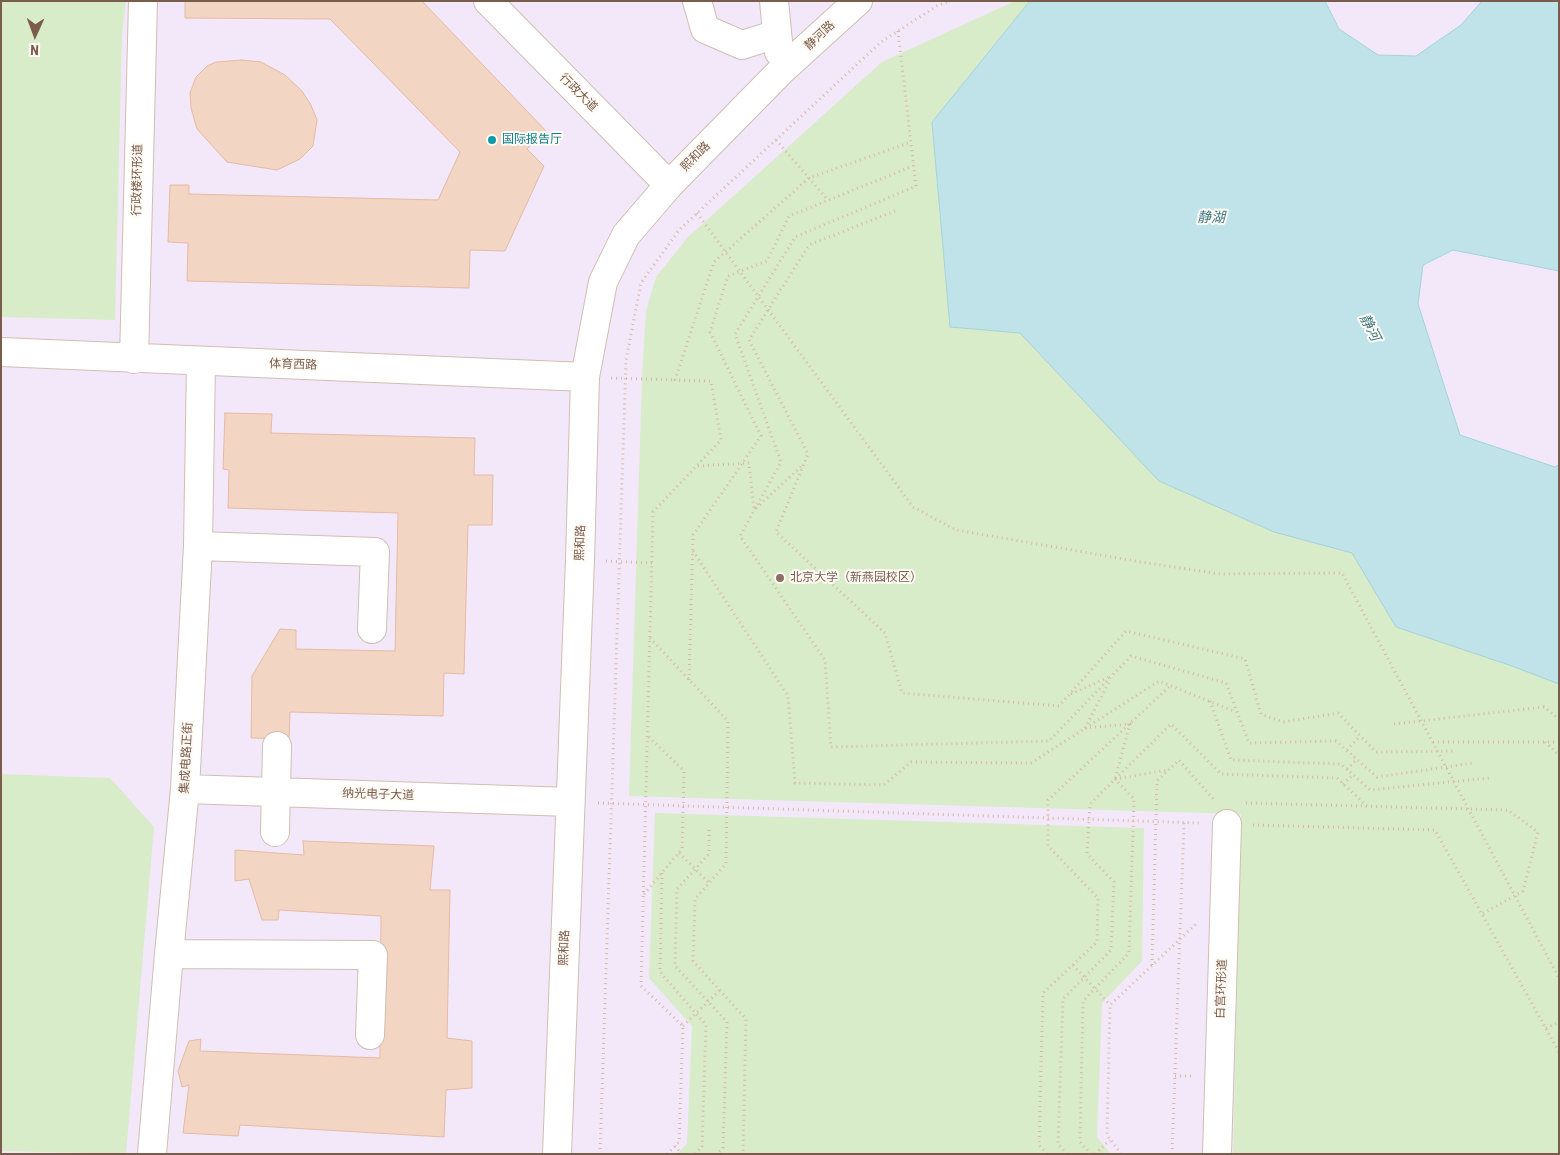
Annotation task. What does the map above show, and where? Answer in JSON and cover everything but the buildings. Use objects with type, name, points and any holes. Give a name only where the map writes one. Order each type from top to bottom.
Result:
[{"type":"street","name":"行政楼环形道","points":[[134,358],[143,1]]},
{"type":"street","name":"行政大道","points":[[488,1],[669,185]]},
{"type":"street","points":[[698,1],[705,29],[742,45],[777,34]]},
{"type":"street","points":[[774,1],[781,71]]},
{"type":"street","name":"静河路","points":[[781,71],[857,1]]},
{"type":"street","name":"熙和路","points":[[557,1154],[586,376],[603,282],[626,234],[669,185],[781,71]]},
{"type":"street","name":"体育西路","points":[[1,352],[201,362],[586,376]]},
{"type":"street","name":"集成电路正街","points":[[152,1154],[185,789],[198,546],[201,362]]},
{"type":"street","points":[[198,546],[375,552],[372,629]]},
{"type":"street","points":[[275,832],[277,746]]},
{"type":"street","name":"纳光电子大道","points":[[185,789],[570,802]]},
{"type":"street","name":"白宫环形道","points":[[1217,1154],[1228,810]]},
{"type":"street","points":[[169,954],[373,955],[370,1035]]},
{"type":"path","points":[[600,1154],[626,360],[641,283],[679,230],[880,42],[949,1]]},
{"type":"path","points":[[898,31],[916,186],[795,237],[735,334],[781,462],[740,536],[825,660],[831,747],[1049,741],[1131,656],[1226,683],[1249,743],[1336,741],[1377,777],[1473,763]]},
{"type":"path","points":[[776,140],[828,200]]},
{"type":"path","points":[[675,380],[714,262],[809,178],[911,142]]},
{"type":"path","points":[[689,680],[694,535],[761,436],[710,332],[728,276],[767,261],[789,216],[913,166]]},
{"type":"path","points":[[895,212],[809,245],[749,340],[808,454],[776,532],[886,633],[902,693],[1059,706],[1126,631],[1245,659],[1261,714],[1283,722],[1338,713],[1376,752],[1455,752]]},
{"type":"path","points":[[697,213],[913,507],[956,530],[1220,574],[1342,572],[1559,978]]},
{"type":"path","points":[[626,379],[711,381],[721,440],[653,512],[641,986],[682,1026]]},
{"type":"path","points":[[698,466],[748,462],[754,510]]},
{"type":"path","points":[[754,510],[804,464]]},
{"type":"path","points":[[693,551],[788,696],[796,784],[884,785],[911,762],[1031,763],[1159,681],[1237,712]]},
{"type":"path","points":[[620,562],[652,563]]},
{"type":"path","points":[[650,638],[728,721],[726,864],[695,899],[693,961],[746,1018],[743,1154]]},
{"type":"path","points":[[1069,695],[1112,676]]},
{"type":"path","points":[[1085,728],[1112,676]]},
{"type":"path","points":[[1046,1154],[1039,1145],[1043,993],[1097,942],[1098,898],[1048,846],[1048,800],[1170,686]]},
{"type":"path","points":[[1210,701],[1232,760],[1341,764],[1370,790],[1490,778]]},
{"type":"path","points":[[1394,724],[1544,707],[1559,719]]},
{"type":"path","points":[[1085,728],[1130,724]]},
{"type":"path","points":[[1115,779],[1130,724]]},
{"type":"path","points":[[1067,1154],[1058,1144],[1063,999],[1111,950],[1114,882],[1087,854],[1090,804],[1171,724],[1221,774],[1337,778],[1366,806]]},
{"type":"path","points":[[643,894],[682,849],[684,772],[647,735]]},
{"type":"path","points":[[1347,750],[1360,736]]},
{"type":"path","points":[[1433,742],[1559,742]]},
{"type":"path","points":[[1545,742],[1559,755]]},
{"type":"path","points":[[1347,769],[1357,759]]},
{"type":"path","points":[[1152,966],[1157,781],[1178,760],[1216,802],[1228,810],[1435,830],[1559,1052]]},
{"type":"path","points":[[1115,779],[1169,770]]},
{"type":"path","points":[[1343,784],[1353,774]]},
{"type":"path","points":[[1091,1154],[1080,1142],[1083,1001],[1129,953],[1134,799],[1115,779]]},
{"type":"path","points":[[570,802],[1184,823],[1228,810],[1366,806],[1508,810],[1538,832],[1523,891],[1482,914]]},
{"type":"path","points":[[1172,1154],[1184,823]]},
{"type":"path","points":[[709,830],[709,854],[677,889],[675,966],[727,1022],[722,1148],[717,1154]]},
{"type":"path","points":[[679,853],[709,883]]},
{"type":"path","points":[[662,873],[660,972],[706,1025],[702,1147],[696,1154]]},
{"type":"path","points":[[1110,1005],[1224,896]]},
{"type":"path","points":[[1073,965],[1110,1005],[1107,1135],[1121,1154]]},
{"type":"path","points":[[667,1154],[679,1142],[682,1026],[720,990]]},
{"type":"path","points":[[1546,1028],[1559,1022]]},
{"type":"path","points":[[1095,1154],[1110,1140]]},
{"type":"path","points":[[675,1146],[682,1154]]},
{"type":"shaded area","name":"北京大学（新燕园校区）","points":[[1,1],[1559,1],[1559,1154],[1,1154]]},
{"type":"green space","points":[[1,1],[126,1],[122,35],[115,320],[1,317]]},
{"type":"green space","points":[[1015,1],[1030,1],[932,122],[950,327],[1020,333],[1159,481],[1274,532],[1352,553],[1396,627],[1559,684],[1559,1154],[1233,1154],[1241,814],[629,796],[642,377],[646,311],[656,277],[688,237],[882,62]]},
{"type":"green space","points":[[1,774],[110,778],[154,827],[126,1154],[1,1151]]},
{"type":"green space","points":[[655,813],[1144,828],[1142,961],[1102,1003],[1097,1137],[1111,1154],[677,1154],[687,1144],[692,1026],[649,978]]},
{"type":"water","name":"静湖","points":[[1030,1],[1325,1],[1339,29],[1378,55],[1416,56],[1461,25],[1482,1],[1559,1],[1559,271],[1453,250],[1423,265],[1418,304],[1460,435],[1555,467],[1559,465],[1559,684],[1396,627],[1352,553],[1274,532],[1159,481],[1020,333],[950,327],[932,122]]},
{"type":"place","name":"国际报告厅","points":[[492,140]]},
{"type":"place","name":"北京大学（新燕园校区）","points":[[780,578]]},
{"type":"water label","name":"静河","points":[[1369,328]]}]
